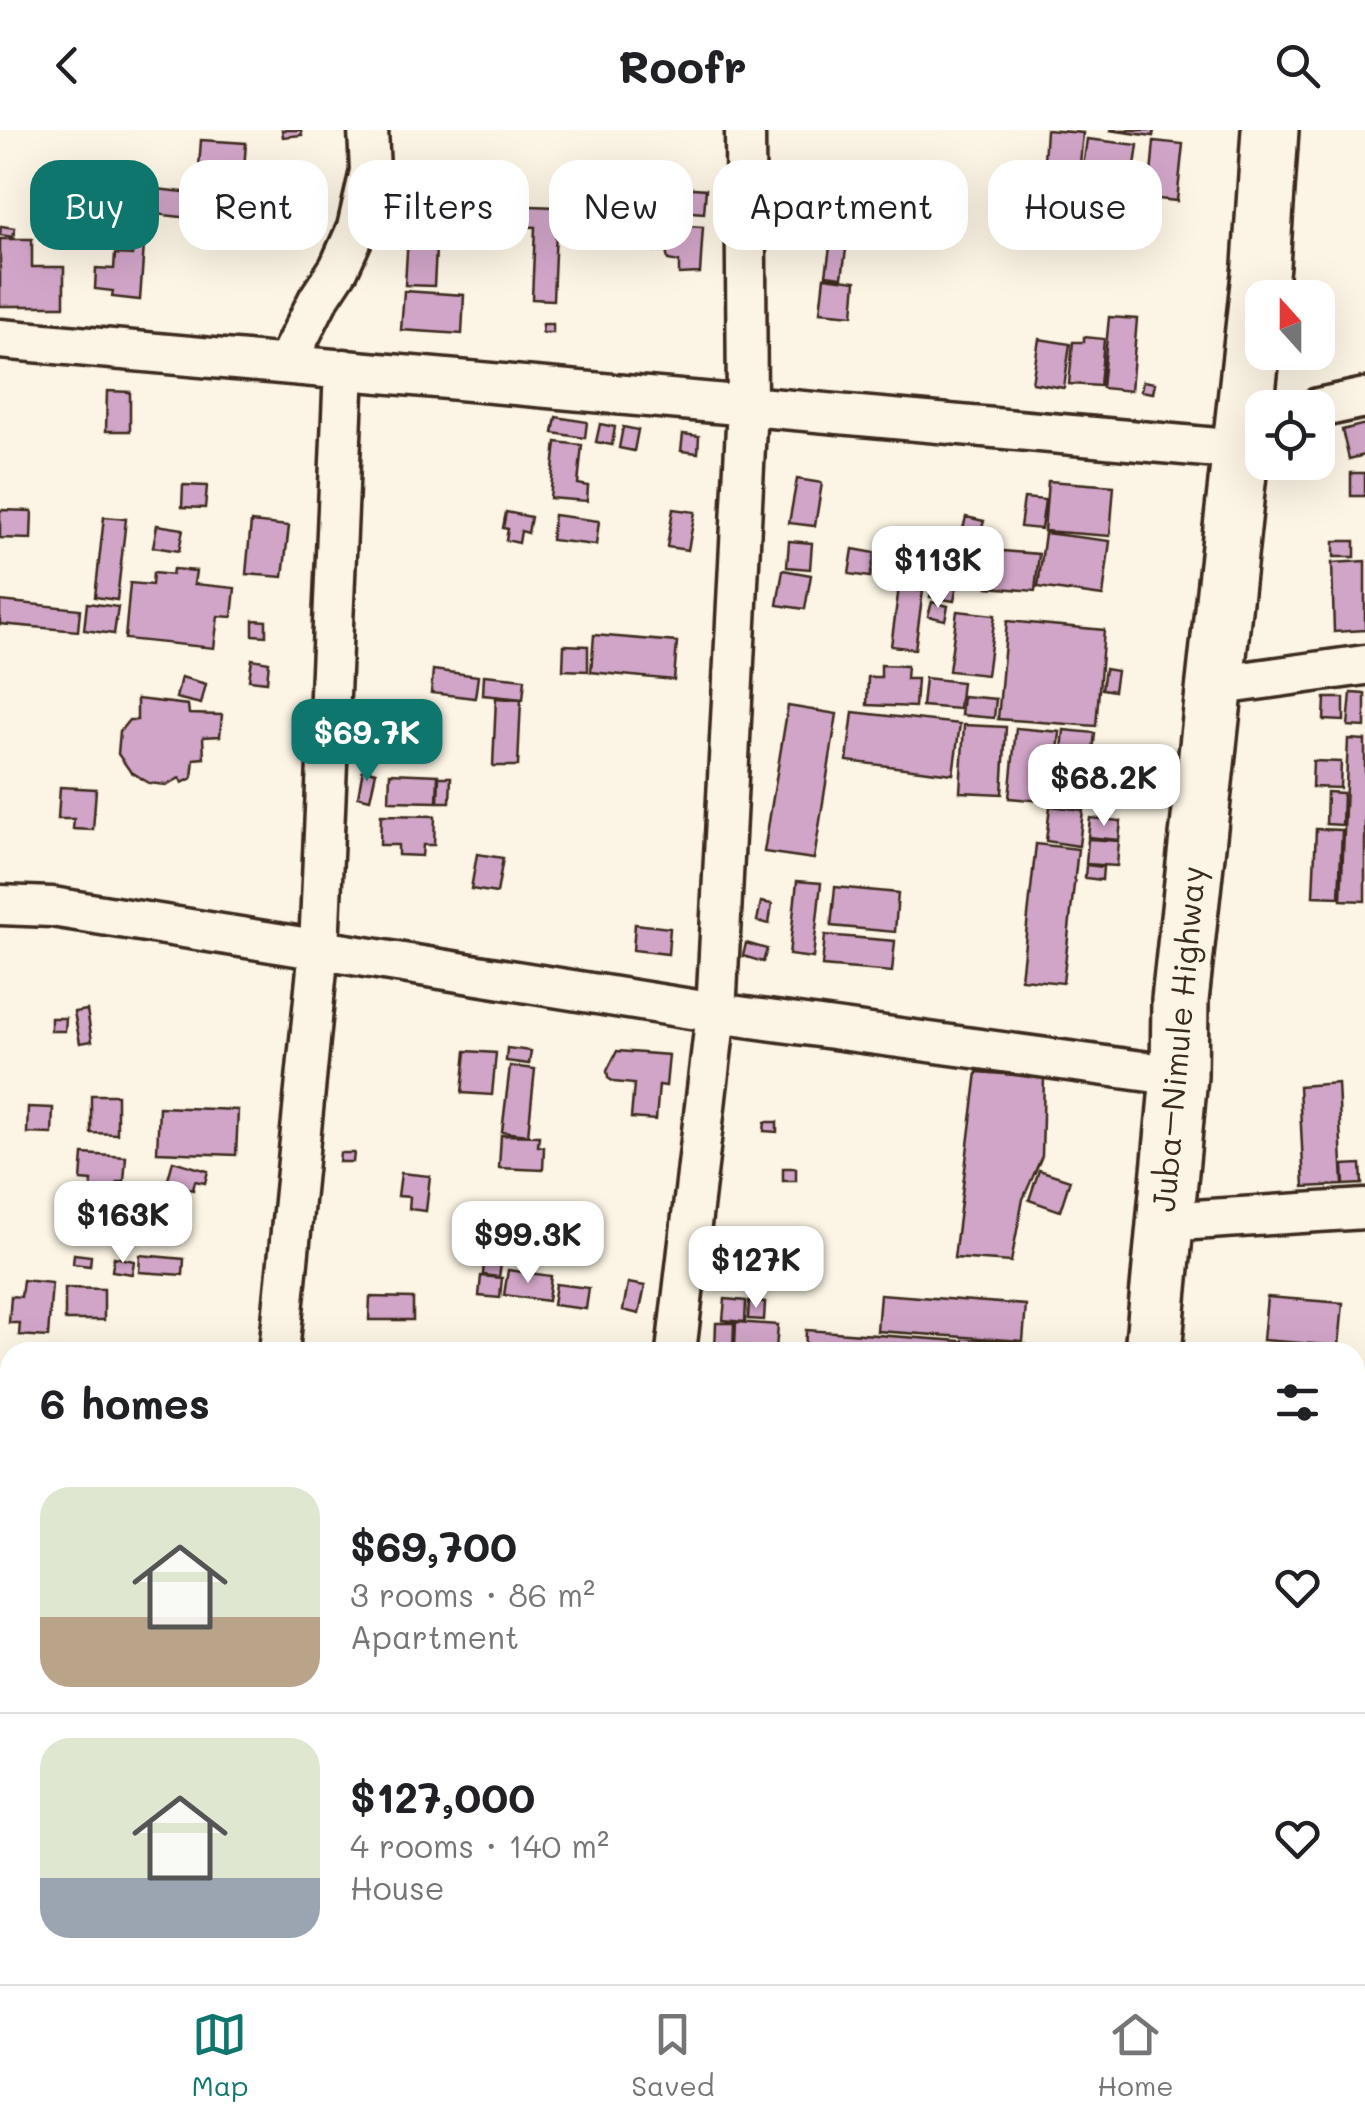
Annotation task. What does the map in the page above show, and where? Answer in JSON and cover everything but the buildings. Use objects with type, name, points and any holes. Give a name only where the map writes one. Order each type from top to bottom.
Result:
[{"type":"main road","name":"Juba–Nimule Highway","points":[[1251,390],[1270,130]]},
{"type":"main road","name":"Juba–Nimule Highway","points":[[1154,1342],[1178,1076],[1180,1000],[1213,686],[1245,454]]},
{"type":"street","points":[[286,364],[356,228],[370,171],[368,130]]},
{"type":"street","points":[[677,1342],[716,1013],[747,407],[745,130]]},
{"type":"street","points":[[0,339],[747,407],[1245,432]]},
{"type":"street","points":[[280,1342],[319,949],[344,369]]},
{"type":"street","points":[[1335,404],[1365,398]]},
{"type":"street","points":[[1213,686],[1365,665]]},
{"type":"street","points":[[0,877],[52,907]]},
{"type":"street","points":[[0,905],[52,907],[716,1013],[1178,1076]]},
{"type":"street","points":[[1163,1222],[1365,1209]]}]
